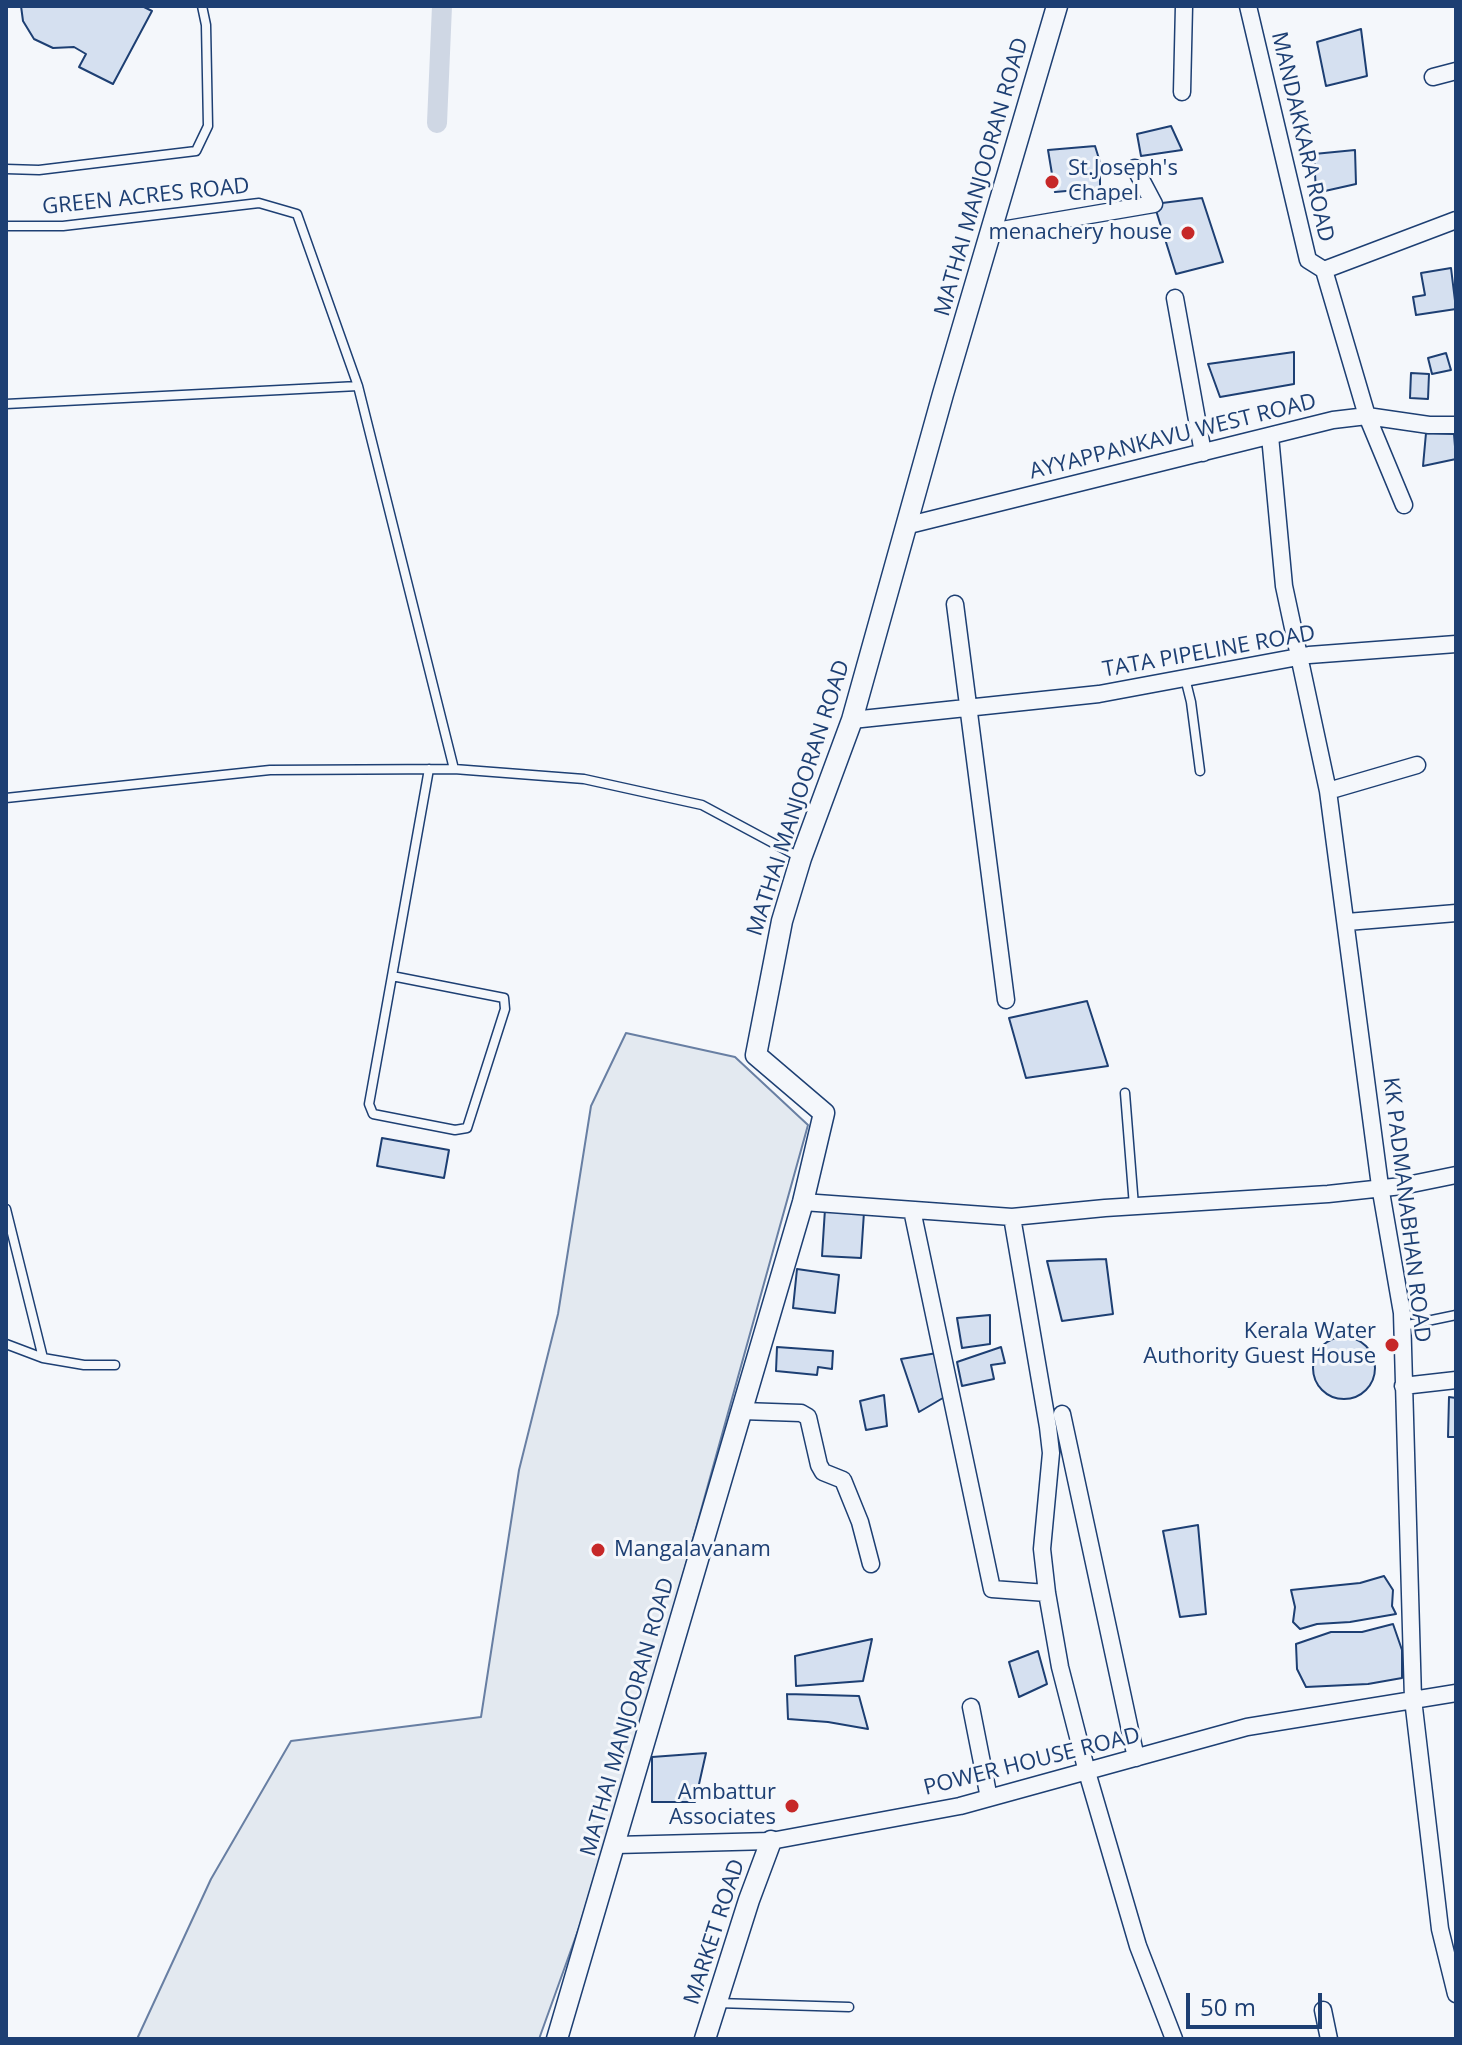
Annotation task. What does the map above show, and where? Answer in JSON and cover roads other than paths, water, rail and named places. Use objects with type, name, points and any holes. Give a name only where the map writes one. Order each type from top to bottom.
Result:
[{"type":"street","name":"MATHAI MANJOORAN ROAD","points":[[557,2039],[803,1202],[824,1113],[756,1055],[782,921],[801,858],[852,720],[905,526],[1057,6]]},
{"type":"street","points":[[1182,92],[1184,6]]},
{"type":"street","name":"MANDAKKARA ROAD","points":[[1248,6],[1308,260],[1324,270],[1367,416],[1404,505]]},
{"type":"street","points":[[1433,77],[1456,71]]},
{"type":"street","points":[[990,232],[1154,204],[1135,168]]},
{"type":"street","name":"MANDAKKARA ROAD","points":[[1324,270],[1456,220]]},
{"type":"street","points":[[1175,298],[1203,453]]},
{"type":"street","name":"AYYAPPANKAVU WEST ROAD","points":[[905,526],[1333,420],[1367,416],[1429,425],[1456,425]]},
{"type":"street","name":"KK PADMANABHAN ROAD","points":[[1270,436],[1284,586],[1328,791],[1402,1326],[1413,1699],[1440,1929],[1456,1994]]},
{"type":"street","points":[[955,604],[1006,1000]]},
{"type":"street","name":"TATA PIPELINE ROAD","points":[[852,720],[1099,694],[1299,657],[1456,644]]},
{"type":"street","points":[[1328,791],[1417,765]]},
{"type":"street","points":[[1347,922],[1456,913]]},
{"type":"street","points":[[803,1202],[1012,1217],[1328,1194],[1402,1186],[1456,1175]]},
{"type":"street","points":[[912,1210],[992,1589],[1047,1593]]},
{"type":"street","points":[[1012,1217],[1051,1453],[1042,1549],[1060,1667],[1138,1946],[1174,2039]]},
{"type":"street","points":[[1403,1386],[1456,1380]]},
{"type":"street","points":[[742,1411],[801,1413],[808,1417],[819,1465],[823,1472],[843,1480],[860,1522],[871,1564]]},
{"type":"street","points":[[1062,1414],[1136,1758]]},
{"type":"street","name":"POWER HOUSE ROAD","points":[[616,1845],[771,1841],[960,1806],[1247,1727],[1456,1693]]},
{"type":"street","points":[[971,1707],[989,1798]]},
{"type":"street","name":"MARKET ROAD","points":[[705,2039],[771,1841]]},
{"type":"street","points":[[1323,2010],[1329,2039]]},
{"type":"lane","points":[[6,169],[39,170],[196,151],[208,126],[206,25],[202,6]]},
{"type":"lane","name":"GREEN ACRES ROAD","points":[[6,226],[63,226],[259,203],[297,214],[358,386],[454,769]]},
{"type":"lane","points":[[6,404],[358,386]]},
{"type":"lane","points":[[1185,678],[1200,771]]},
{"type":"lane","points":[[392,976],[504,998],[505,1009],[467,1128],[455,1130],[373,1114],[369,1104],[429,769]]},
{"type":"lane","points":[[6,798],[270,770],[454,769],[584,779],[702,805],[801,858]]},
{"type":"lane","points":[[1125,1093],[1134,1207]]},
{"type":"lane","points":[[6,1209],[43,1358]]},
{"type":"lane","points":[[1402,1326],[1456,1315]]},
{"type":"lane","points":[[6,1344],[43,1358],[84,1365],[115,1365]]},
{"type":"lane","points":[[716,2003],[849,2007]]},
{"type":"waterway","points":[[437,123],[442,6]]},
{"type":"place","name":"St.Joseph's Chapel","points":[[1052,182]]},
{"type":"place","name":"menachery house","points":[[1188,233]]},
{"type":"place","name":"Kerala Water Authority Guest House","points":[[1392,1345]]},
{"type":"place","name":"Mangalavanam","points":[[598,1550]]},
{"type":"place","name":"Ambattur Associates","points":[[792,1806]]}]
